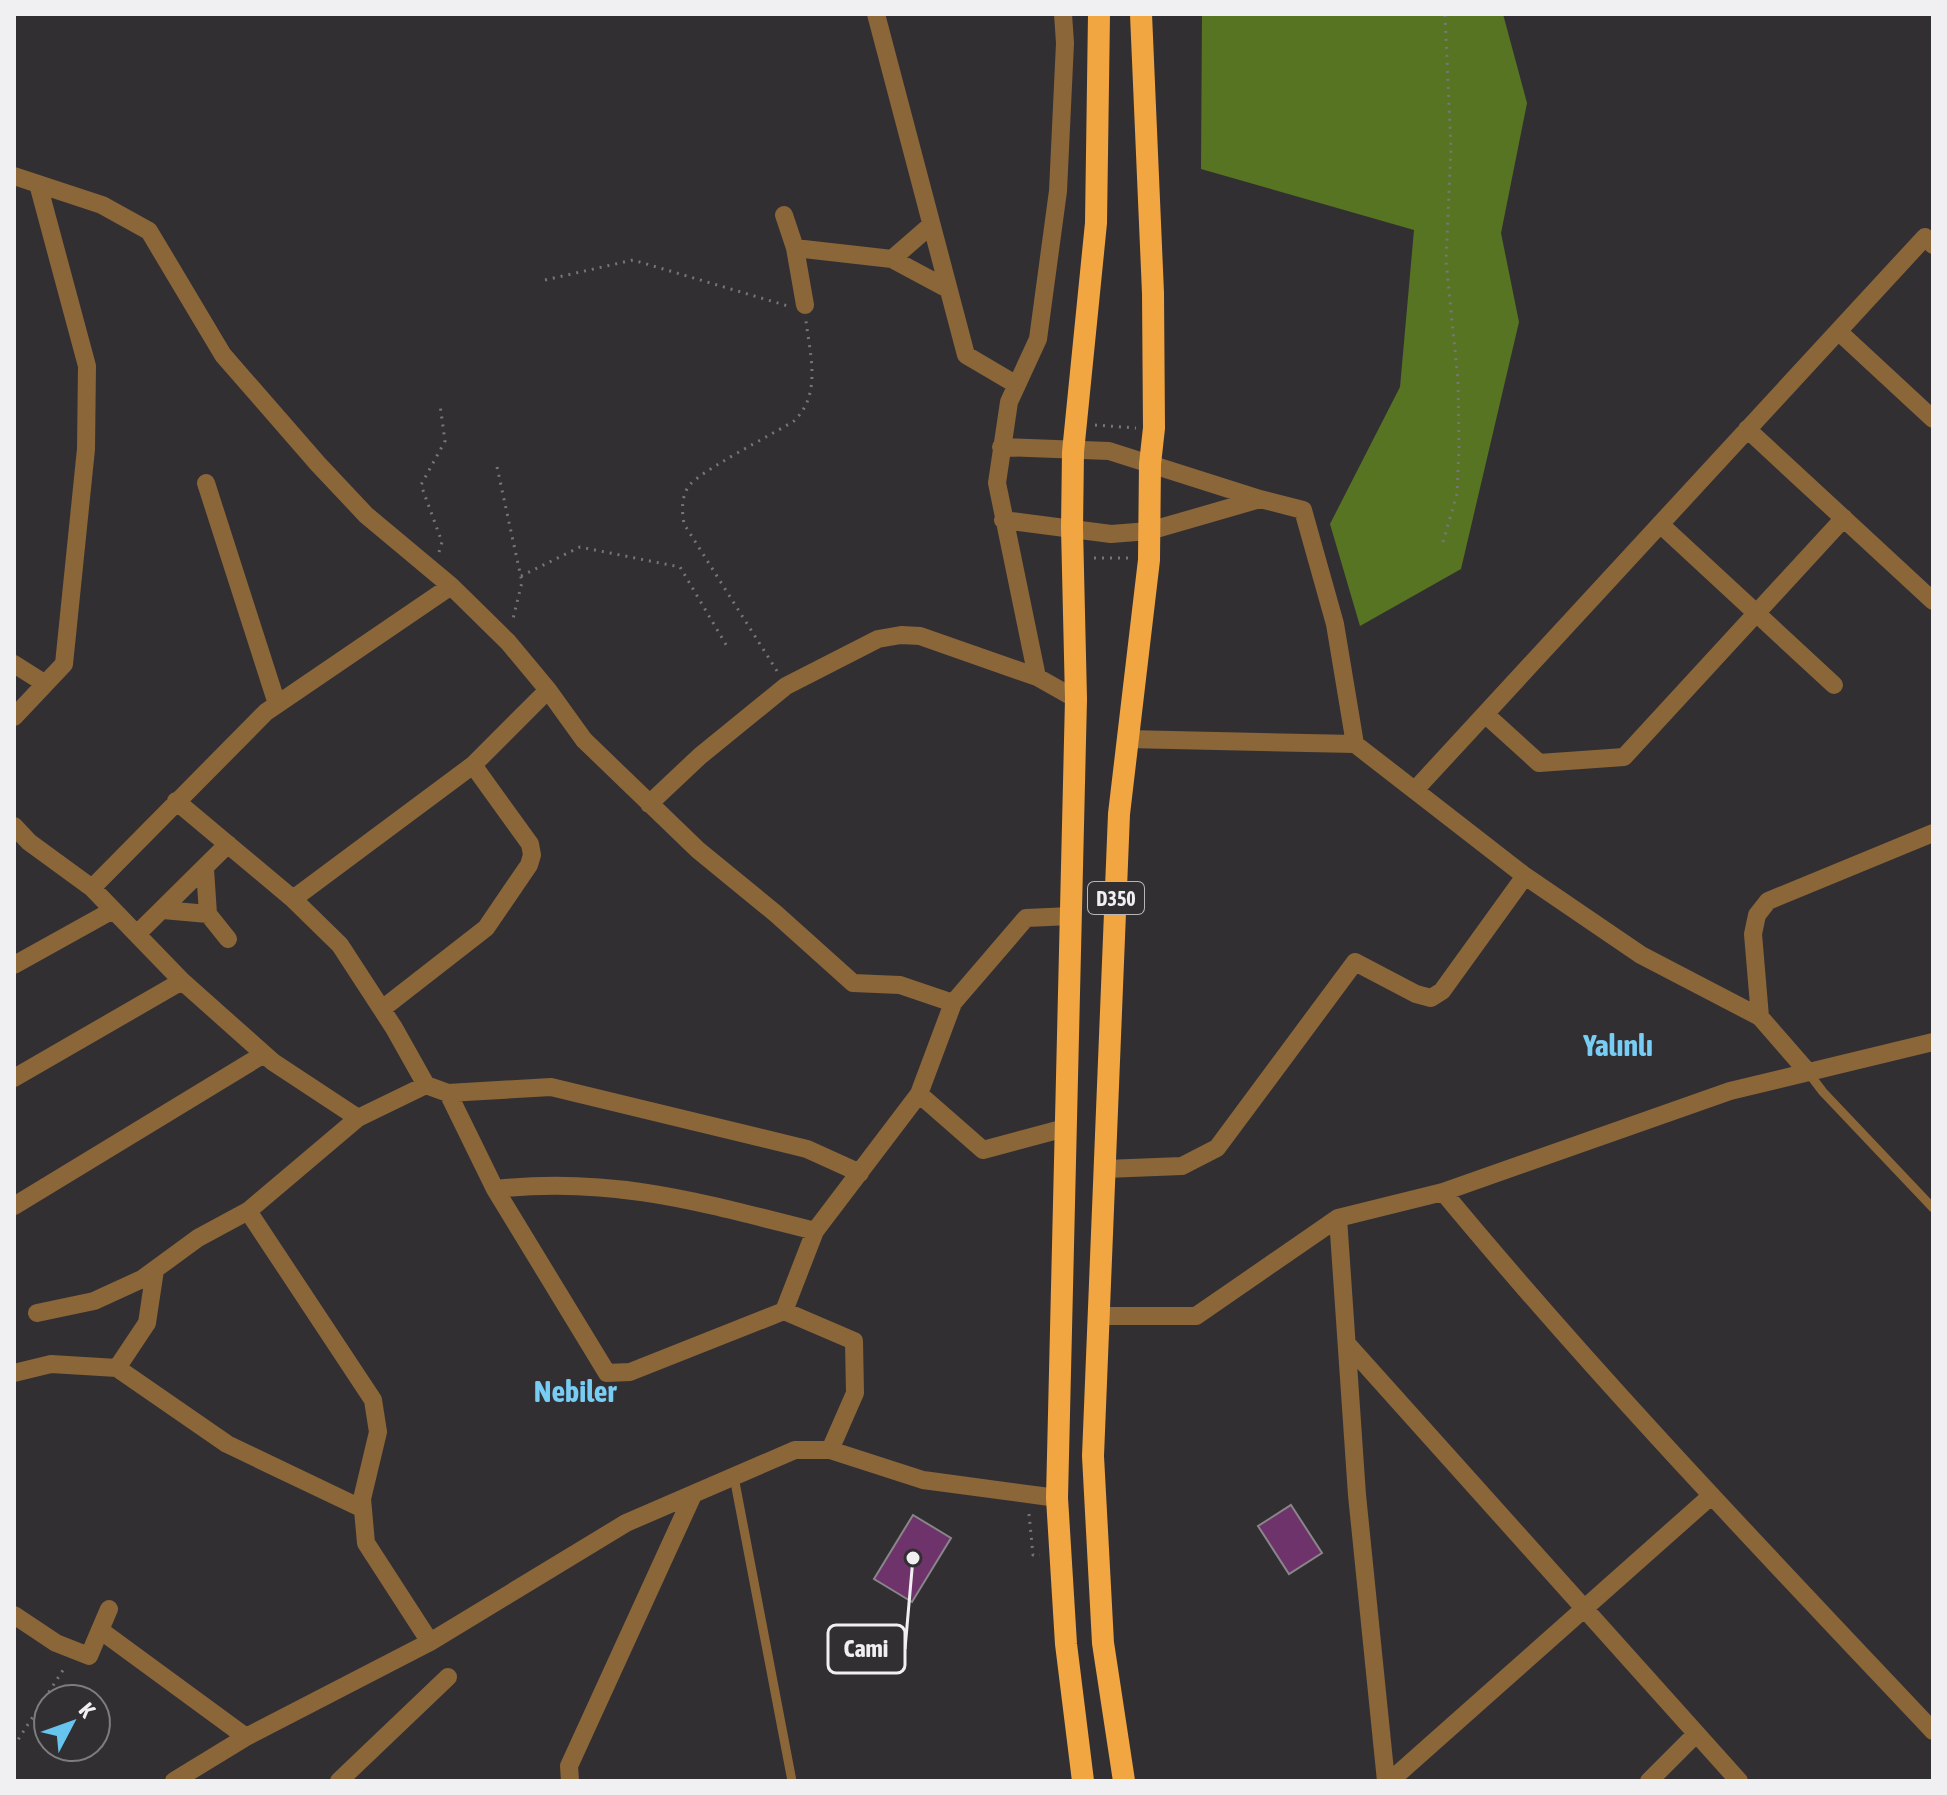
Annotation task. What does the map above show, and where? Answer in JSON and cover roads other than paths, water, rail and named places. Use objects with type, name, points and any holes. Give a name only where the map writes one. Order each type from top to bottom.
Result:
[{"type":"highway","name":"D350","points":[[1083,1781],[1066,1644],[1057,1498],[1076,699],[1073,452],[1096,223],[1099,14]]},
{"type":"highway","name":"D350","points":[[1124,1781],[1103,1643],[1093,1456],[1119,814],[1149,560],[1150,464],[1154,428],[1153,293],[1141,14]]},
{"type":"street","points":[[876,14],[966,355],[1017,385]]},
{"type":"street","points":[[1037,677],[997,483],[1009,402],[1038,339],[1058,191],[1065,43],[1063,14]]},
{"type":"street","points":[[14,176],[102,205],[149,231],[223,355],[318,464],[366,515],[451,586],[508,642],[584,740],[698,850],[853,983],[900,985],[953,1003]]},
{"type":"street","points":[[14,717],[64,664],[86,449],[87,366],[38,184]]},
{"type":"street","points":[[784,215],[795,248],[805,305]]},
{"type":"street","points":[[892,259],[931,225]]},
{"type":"street","points":[[1415,790],[1925,237],[1933,245]]},
{"type":"street","points":[[795,248],[892,259],[948,289]]},
{"type":"street","points":[[1838,331],[1933,419]]},
{"type":"street","points":[[1747,429],[1933,601]]},
{"type":"street","points":[[1001,447],[1109,451],[1303,510],[1335,624],[1355,744]]},
{"type":"street","points":[[206,483],[277,704]]},
{"type":"street","points":[[1003,520],[1111,534],[1149,531],[1260,499]]},
{"type":"street","points":[[1485,714],[1539,763],[1624,757],[1844,518]]},
{"type":"street","points":[[1660,524],[1834,685]]},
{"type":"street","points":[[92,888],[176,801],[277,704],[451,586]]},
{"type":"street","points":[[649,804],[700,756],[786,686],[878,639],[920,636],[1037,677],[1076,699]]},
{"type":"street","points":[[14,664],[44,683]]},
{"type":"street","points":[[293,899],[473,765],[548,690]]},
{"type":"street","points":[[1127,739],[1355,744],[1525,876],[1641,955],[1760,1017],[1807,1071]]},
{"type":"street","points":[[382,1009],[486,928],[531,860],[530,844],[473,765]]},
{"type":"street","points":[[176,801],[293,899],[340,945],[426,1085],[448,1093],[551,1087],[807,1149],[860,1173]]},
{"type":"street","points":[[14,826],[29,842],[92,888],[182,981],[264,1054],[358,1118]]},
{"type":"street","points":[[1760,1017],[1753,934],[1757,915],[1768,901],[1933,833]]},
{"type":"street","points":[[137,934],[228,844]]},
{"type":"street","points":[[205,869],[208,914],[228,939]]},
{"type":"street","points":[[1105,1169],[1182,1166],[1217,1148],[1355,962],[1416,994],[1431,998],[1442,991],[1525,876]]},
{"type":"street","points":[[14,965],[113,910]]},
{"type":"street","points":[[163,910],[208,914]]},
{"type":"street","points":[[784,1311],[815,1231],[919,1094],[953,1003],[1026,918],[1071,916]]},
{"type":"street","points":[[14,1078],[182,981]]},
{"type":"street","points":[[1099,1316],[1196,1316],[1338,1218],[1443,1192],[1730,1091],[1933,1042]]},
{"type":"street","points":[[14,1206],[264,1054]]},
{"type":"street","points":[[37,1313],[94,1301],[142,1279],[198,1238],[248,1211],[358,1118],[426,1085]]},
{"type":"street","points":[[448,1093],[495,1189],[607,1373],[630,1372],[784,1311],[854,1341],[855,1393],[830,1450]]},
{"type":"street","points":[[919,1094],[983,1150],[1065,1128]]},
{"type":"street","points":[[495,1189],[573,1184],[624,1188],[687,1199],[815,1231]]},
{"type":"street","points":[[1443,1192],[1711,1496],[1933,1731]]},
{"type":"street","points":[[248,1211],[373,1400],[378,1432],[362,1499],[366,1543],[430,1642]]},
{"type":"street","points":[[1338,1218],[1357,1495],[1388,1781]]},
{"type":"street","points":[[117,1368],[147,1323],[155,1270]]},
{"type":"street","points":[[1348,1345],[1739,1781]]},
{"type":"street","points":[[14,1373],[51,1364],[117,1368],[227,1444],[363,1509]]},
{"type":"street","points":[[174,1781],[246,1737],[430,1642],[626,1523],[795,1450],[830,1450],[923,1480],[1057,1498]]},
{"type":"street","points":[[1388,1781],[1711,1496]]},
{"type":"street","points":[[553,1781],[569,1773],[692,1497]]},
{"type":"street","points":[[14,1615],[56,1643],[89,1656],[109,1609]]},
{"type":"street","points":[[100,1630],[246,1737]]},
{"type":"street","points":[[339,1781],[448,1677]]},
{"type":"street","points":[[1649,1781],[1696,1734]]},
{"type":"lane","points":[[1807,1071],[1823,1092],[1933,1208]]},
{"type":"lane","points":[[734,1477],[792,1781]]},
{"type":"place","name":"Cami","points":[[913,1558]]},
{"type":"district","name":"Yalınlı","points":[[1618,1045]]},
{"type":"district","name":"Nebiler","points":[[575,1391]]}]
